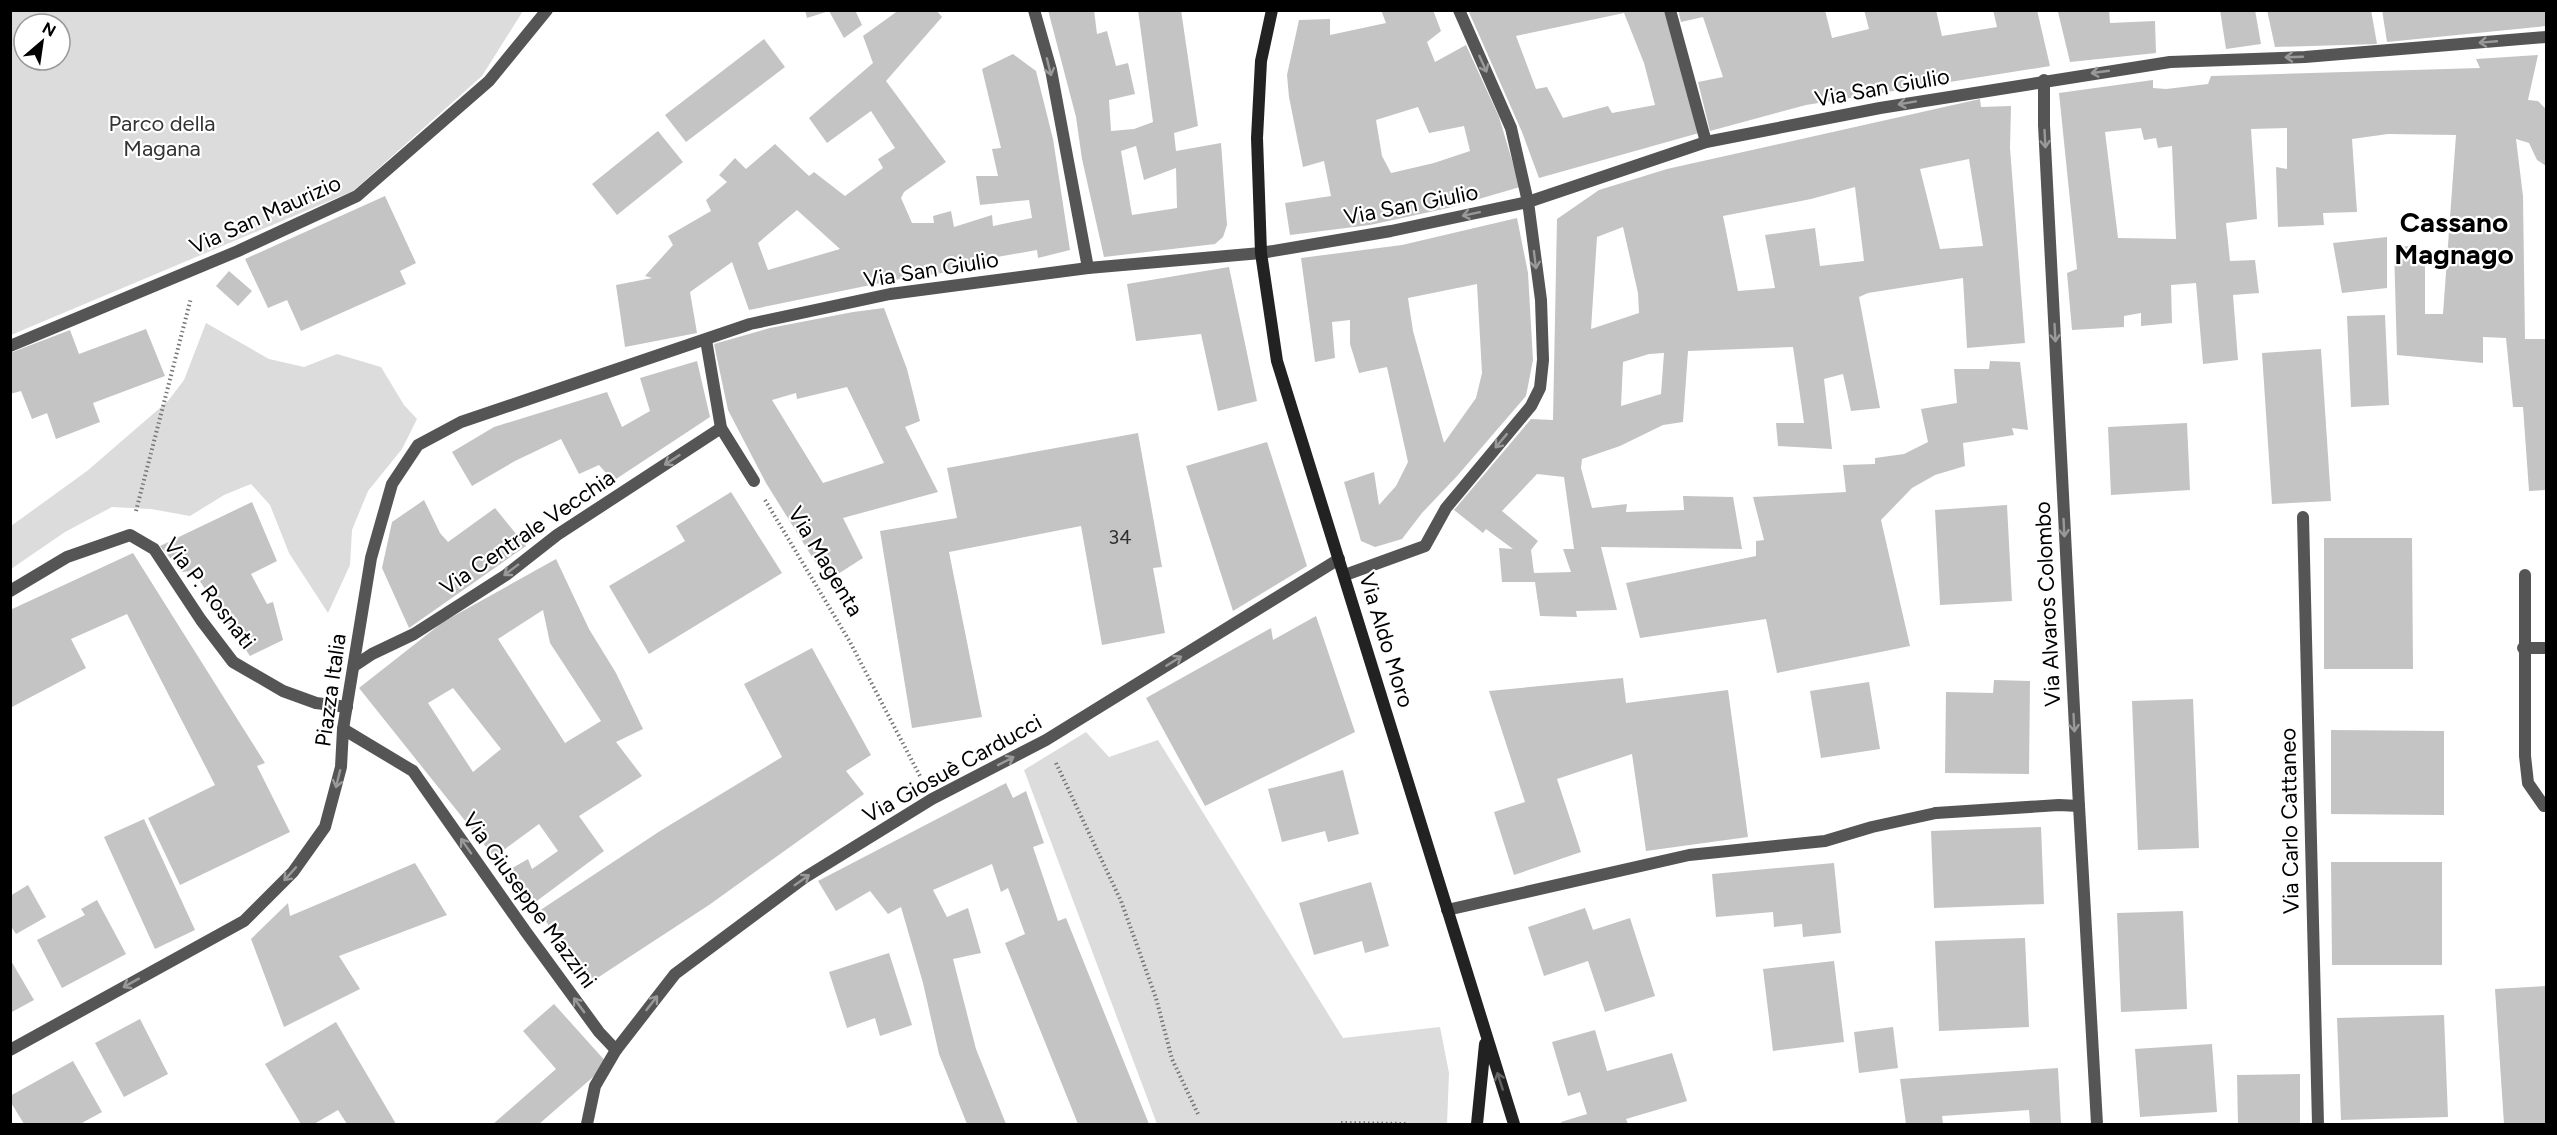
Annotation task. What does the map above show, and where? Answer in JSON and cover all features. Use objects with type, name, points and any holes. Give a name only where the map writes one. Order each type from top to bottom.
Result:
[{"type":"street","name":"Via San Maurizio","points":[[10,346],[199,267],[357,196],[489,81],[547,10]]},
{"type":"street","points":[[1034,10],[1051,70],[1088,268]]},
{"type":"street","name":"Via Aldo Moro","points":[[1272,10],[1261,61],[1257,127],[1261,253],[1277,361],[1514,1125]]},
{"type":"street","points":[[1345,575],[1425,546],[1446,508],[1532,406],[1540,388],[1543,360],[1540,300],[1528,202],[1511,128],[1459,10]]},
{"type":"street","points":[[1670,10],[1706,142]]},
{"type":"street","name":"Via San Giulio","points":[[371,558],[392,484],[418,445],[461,422],[750,324],[890,294],[1088,268],[1261,253],[1391,231],[1528,202],[1706,142],[1880,108],[2044,80],[2170,62],[2305,57],[2547,37]]},
{"type":"street","name":"Via Alvaros Colombo","points":[[2044,80],[2044,137],[2097,1125]]},
{"type":"street","points":[[706,340],[721,428],[754,481]]},
{"type":"street","name":"Via Centrale Vecchia","points":[[354,666],[372,654],[414,634],[487,587],[557,535],[721,428]]},
{"type":"street","name":"Via Carlo Cattaneo","points":[[2303,517],[2318,1125]]},
{"type":"street","name":"Via P. Rosnati","points":[[10,591],[67,557],[130,535],[154,549],[201,620],[234,662],[283,691],[316,703],[347,707]]},
{"type":"street","name":"Piazza Italia","points":[[10,1050],[244,921],[293,872],[325,827],[341,767],[347,707],[371,558]]},
{"type":"street","name":"Via Giosuè Carducci","points":[[616,1050],[675,974],[804,878],[932,799],[1046,740],[1338,560]]},
{"type":"street","points":[[2525,575],[2523,648],[2525,756],[2528,783],[2544,806],[2547,806]]},
{"type":"street","points":[[2523,648],[2547,648]]},
{"type":"street","name":"Via Giuseppe Mazzini","points":[[344,729],[413,771],[599,1032],[616,1050]]},
{"type":"street","points":[[1447,909],[1689,855],[1825,841],[1872,827],[1936,813],[2059,805],[2079,806]]},
{"type":"street","name":"Via Aldo Moro","points":[[1477,1125],[1485,1037]]},
{"type":"street","points":[[588,1125],[596,1086],[616,1050]]},
{"type":"path","points":[[130,535],[199,267]]},
{"type":"path","name":"Via Magenta","points":[[754,481],[850,642],[932,799]]},
{"type":"path","points":[[1046,740],[1120,901],[1156,998],[1172,1059],[1198,1114]]},
{"type":"path","points":[[1341,1123],[1407,1125]]},
{"type":"green space","name":"Parco della Magana","points":[[11,10],[523,10],[482,76],[353,191],[11,335]]},
{"type":"green space","points":[[206,323],[269,359],[304,367],[337,354],[381,367],[404,405],[417,419],[402,449],[368,491],[352,530],[350,565],[328,613],[289,553],[270,505],[251,484],[224,495],[190,516],[151,509],[112,507],[65,532],[11,569],[11,526],[87,471],[168,401],[184,380]]},
{"type":"green space","points":[[1086,732],[1109,757],[1158,740],[1343,1038],[1440,1027],[1449,1073],[1447,1124],[1157,1124],[1024,770]]},
{"type":"building","points":[[805,10],[855,10],[862,25],[844,38],[829,11],[807,18]]},
{"type":"building","points":[[899,10],[936,10],[942,17],[886,81],[946,162],[904,192],[901,198],[912,223],[934,223],[933,216],[951,211],[954,227],[992,215],[993,226],[1032,218],[1029,200],[980,205],[976,176],[998,176],[992,149],[1001,148],[982,69],[1013,54],[1036,71],[1053,139],[1070,250],[1038,258],[1037,250],[997,257],[942,273],[900,279],[749,310],[732,262],[690,292],[697,333],[625,347],[616,285],[652,278],[645,276],[673,245],[668,236],[711,211],[706,200],[727,182],[719,175],[735,158],[746,169],[775,144],[809,176],[814,172],[845,196],[883,168],[878,159],[895,148],[871,111],[827,143],[809,118],[873,63],[863,36]],"holes":[[[797,210],[840,249],[768,270],[758,243]]]},
{"type":"building","points":[[1048,10],[1094,10],[1097,34],[1107,31],[1116,66],[1128,63],[1135,94],[1109,100],[1111,131],[1134,129],[1153,122],[1138,10],[1181,10],[1198,126],[1174,133],[1176,151],[1221,143],[1227,225],[1223,237],[1215,244],[1104,257],[1082,159],[1076,117]],"holes":[[[1136,146],[1144,180],[1176,168],[1177,208],[1132,215],[1121,151]]]},
{"type":"building","points":[[1381,10],[1433,10],[1441,31],[1427,42],[1435,62],[1466,45],[1499,117],[1520,187],[1448,208],[1370,225],[1290,235],[1285,203],[1331,196],[1324,161],[1303,167],[1289,97],[1287,75],[1299,20],[1330,19],[1330,35],[1386,23]],"holes":[[[1418,107],[1429,133],[1464,126],[1470,151],[1434,163],[1391,173],[1382,156],[1376,120]]]},
{"type":"building","points":[[1468,10],[1665,10],[1699,133],[1539,178],[1522,132]],"holes":[[[1624,13],[1644,63],[1655,105],[1612,113],[1608,106],[1563,118],[1547,87],[1536,89],[1516,36]]]},
{"type":"building","points":[[1678,10],[1825,10],[1832,38],[1869,29],[1864,10],[1936,10],[1942,36],[1997,27],[1993,10],[2037,10],[2050,66],[1806,105],[1710,131],[1698,82],[1723,77],[1703,17],[1681,22]]},
{"type":"building","points":[[2109,10],[2110,23],[2155,21],[2156,53],[2070,62],[2058,12]]},
{"type":"building","points":[[2220,10],[2255,10],[2261,44],[2226,49]]},
{"type":"building","points":[[2267,10],[2371,10],[2377,44],[2275,47]]},
{"type":"building","points":[[2382,10],[2546,10],[2546,26],[2387,42]]},
{"type":"building","points":[[764,39],[785,67],[686,142],[665,115]]},
{"type":"building","points":[[2538,55],[2528,100],[2538,101],[2546,109],[2546,166],[2537,160],[2529,143],[2516,139],[2523,196],[2525,339],[2546,339],[2546,490],[2529,491],[2523,407],[2513,407],[2506,338],[2483,337],[2483,363],[2397,355],[2394,247],[2409,246],[2411,252],[2425,252],[2425,314],[2443,314],[2456,135],[2388,134],[2352,139],[2357,212],[2323,213],[2324,225],[2278,227],[2276,167],[2287,169],[2287,128],[2251,129],[2257,219],[2226,223],[2230,261],[2255,260],[2259,293],[2233,295],[2238,360],[2203,364],[2196,283],[2171,285],[2172,323],[2141,326],[2141,313],[2124,316],[2124,327],[2072,330],[2067,273],[2077,269],[2059,93],[2153,80],[2153,88],[2166,89],[2208,84],[2211,76],[2480,68],[2476,59]],"holes":[[[2141,128],[2144,140],[2156,138],[2158,148],[2172,146],[2176,239],[2118,238],[2105,132]]]},
{"type":"building","points":[[1980,99],[1981,107],[2011,106],[2010,148],[2025,343],[1967,348],[1963,278],[1868,293],[1859,297],[1880,408],[1851,411],[1843,374],[1824,379],[1832,449],[1778,446],[1776,423],[1804,423],[1793,347],[1688,351],[1683,422],[1663,425],[1620,446],[1582,459],[1581,468],[1592,508],[1627,504],[1626,512],[1684,510],[1683,496],[1733,497],[1742,549],[1601,547],[1617,610],[1576,611],[1577,617],[1540,616],[1535,582],[1502,582],[1499,548],[1513,549],[1486,529],[1483,533],[1454,510],[1531,419],[1553,420],[1557,219],[1599,190],[1667,169]],"holes":[[[1969,159],[1983,246],[1940,249],[1920,169]],[[1855,187],[1864,261],[1820,266],[1815,228],[1765,235],[1775,288],[1738,291],[1723,216],[1811,199]],[[1623,227],[1638,293],[1639,313],[1591,329],[1597,237]],[[1664,353],[1661,394],[1621,406],[1623,362],[1649,354]],[[1537,474],[1564,477],[1574,549],[1563,549],[1571,572],[1534,573],[1531,550],[1538,541],[1502,511]]]},
{"type":"building","points":[[658,131],[683,162],[617,215],[592,184]]},
{"type":"building","points":[[385,196],[416,263],[400,271],[406,284],[301,331],[287,300],[268,308],[245,259]]},
{"type":"building","points":[[1517,218],[1528,273],[1533,360],[1526,396],[1422,513],[1402,539],[1375,547],[1361,541],[1344,482],[1374,472],[1379,505],[1396,486],[1408,462],[1387,367],[1359,373],[1350,344],[1350,320],[1332,322],[1335,358],[1315,362],[1301,258],[1402,245]],"holes":[[[1477,284],[1482,373],[1476,398],[1444,443],[1413,331],[1408,298]]]},
{"type":"building","points":[[2387,237],[2387,288],[2342,293],[2333,243]]},
{"type":"building","points":[[1229,267],[1257,401],[1218,411],[1201,334],[1136,341],[1127,284]]},
{"type":"building","points":[[229,271],[252,291],[238,306],[216,286]]},
{"type":"building","points":[[884,308],[907,369],[920,421],[905,427],[938,492],[843,518],[863,558],[827,581],[766,483],[728,410],[714,344],[770,328]],"holes":[[[847,387],[884,463],[823,483],[772,400],[796,393],[797,399]]]},
{"type":"building","points":[[2385,315],[2389,405],[2351,407],[2347,316]]},
{"type":"building","points":[[146,329],[165,376],[93,403],[100,422],[56,439],[47,413],[32,419],[21,391],[10,394],[10,353],[70,330],[79,354]]},
{"type":"building","points":[[2321,349],[2331,501],[2272,504],[2262,353]]},
{"type":"building","points":[[697,361],[710,417],[613,481],[599,465],[579,474],[561,439],[515,461],[472,486],[452,452],[494,427],[607,392],[622,427],[650,411],[640,378]]},
{"type":"building","points":[[1990,361],[2020,362],[2028,430],[2012,428],[2014,435],[1963,443],[1965,466],[1935,475],[1912,488],[1881,520],[1910,646],[1777,673],[1766,619],[1640,638],[1626,583],[1756,556],[1756,541],[1764,540],[1753,497],[1846,492],[1843,465],[1875,464],[1875,458],[1904,454],[1928,442],[1921,409],[1957,403],[1954,369],[1989,369]]},
{"type":"building","points":[[2187,423],[2190,490],[2111,495],[2108,427]]},
{"type":"building","points":[[1138,433],[1162,567],[1153,568],[1165,633],[1102,645],[1081,526],[949,552],[982,717],[912,728],[880,531],[957,518],[947,468]]},
{"type":"building","points":[[1267,442],[1307,566],[1233,611],[1186,466]]},
{"type":"building","points":[[731,492],[782,573],[649,654],[609,586],[685,541],[676,526]]},
{"type":"building","points":[[424,500],[440,533],[448,542],[495,508],[526,546],[409,628],[382,568],[392,522]]},
{"type":"building","points":[[252,502],[277,561],[251,574],[267,604],[273,602],[283,640],[250,656],[193,571],[182,572],[160,546]]},
{"type":"building","points":[[2007,505],[2012,601],[1940,605],[1935,510]]},
{"type":"building","points":[[2324,538],[2412,538],[2413,669],[2324,669]]},
{"type":"building","points":[[133,553],[265,763],[257,766],[290,832],[180,885],[148,818],[215,785],[127,614],[71,639],[86,668],[10,708],[10,610]]},
{"type":"building","points":[[556,559],[589,629],[616,673],[643,729],[616,742],[642,776],[579,816],[604,851],[526,909],[502,874],[528,859],[532,869],[558,851],[539,824],[494,857],[359,688],[443,622]],"holes":[[[543,610],[550,643],[601,721],[565,743],[498,639]],[[453,688],[501,749],[473,772],[428,703]]]},
{"type":"building","points":[[1316,616],[1355,732],[1205,806],[1146,698],[1271,628],[1273,640]]},
{"type":"building","points":[[812,648],[871,755],[846,771],[864,794],[709,905],[588,984],[539,911],[660,831],[782,757],[744,684]]},
{"type":"building","points":[[1623,678],[1626,703],[1728,690],[1748,837],[1646,851],[1632,754],[1557,779],[1581,852],[1514,875],[1494,812],[1525,802],[1489,691]]},
{"type":"building","points":[[1994,680],[2030,681],[2029,774],[1945,773],[1946,692],[1993,693]]},
{"type":"building","points":[[1869,682],[1880,749],[1821,758],[1810,691]]},
{"type":"building","points":[[2193,699],[2199,848],[2138,850],[2132,701]]},
{"type":"building","points":[[2331,730],[2444,731],[2444,815],[2331,814]]},
{"type":"building","points":[[1343,770],[1359,834],[1328,842],[1325,831],[1282,842],[1268,789]]},
{"type":"building","points":[[1006,783],[1013,798],[1026,791],[1044,843],[1033,847],[1058,921],[1066,918],[1149,1124],[1078,1124],[1005,943],[1025,934],[1008,888],[1001,892],[992,864],[933,890],[947,917],[968,908],[981,953],[953,959],[976,1049],[1006,1124],[967,1124],[939,1054],[923,983],[901,907],[888,914],[870,891],[836,911],[818,881]]},
{"type":"building","points":[[144,819],[195,930],[155,949],[104,837]]},
{"type":"building","points":[[2041,827],[2044,904],[1934,908],[1931,831]]},
{"type":"building","points":[[2331,862],[2442,862],[2442,965],[2332,965]]},
{"type":"building","points":[[415,863],[447,915],[339,956],[360,989],[284,1027],[251,939],[288,903],[290,916]]},
{"type":"building","points":[[1834,863],[1841,933],[1803,937],[1802,924],[1774,927],[1773,912],[1716,917],[1712,874]]},
{"type":"building","points":[[1371,882],[1389,946],[1365,953],[1362,941],[1314,955],[1299,903]]},
{"type":"building","points":[[28,885],[46,917],[16,934],[10,925],[10,896]]},
{"type":"building","points":[[97,900],[126,954],[62,988],[37,940],[85,915],[81,909]]},
{"type":"building","points":[[1585,908],[1593,930],[1630,918],[1655,996],[1605,1012],[1588,961],[1544,976],[1528,927]]},
{"type":"building","points":[[2183,911],[2187,1009],[2121,1012],[2117,913]]},
{"type":"building","points":[[2025,938],[2029,1027],[1939,1031],[1935,941]]},
{"type":"building","points":[[889,953],[912,1025],[880,1036],[875,1018],[847,1028],[829,972]]},
{"type":"building","points":[[10,959],[34,1000],[10,1013]]},
{"type":"building","points":[[1834,961],[1844,1042],[1773,1051],[1763,969]]},
{"type":"building","points":[[2546,986],[2546,1124],[2504,1124],[2495,989]]},
{"type":"building","points":[[554,1004],[608,1064],[539,1124],[493,1124],[556,1069],[523,1031]]},
{"type":"building","points":[[2444,1015],[2448,1117],[2341,1120],[2337,1018]]},
{"type":"building","points":[[140,1019],[168,1074],[124,1097],[95,1043]]},
{"type":"building","points":[[336,1022],[396,1124],[347,1124],[338,1110],[314,1124],[301,1124],[265,1064]]},
{"type":"building","points":[[1893,1027],[1898,1068],[1859,1073],[1854,1032]]},
{"type":"building","points":[[1595,1030],[1607,1071],[1672,1053],[1687,1101],[1626,1119],[1628,1124],[1562,1124],[1561,1122],[1587,1114],[1580,1092],[1568,1096],[1552,1042]]},
{"type":"building","points":[[2212,1044],[2217,1112],[2140,1117],[2135,1049]]},
{"type":"building","points":[[73,1061],[102,1112],[80,1124],[24,1124],[10,1101],[10,1096]]},
{"type":"building","points":[[2058,1068],[2061,1124],[2030,1124],[2029,1110],[1942,1116],[1943,1124],[1906,1124],[1900,1079]]},
{"type":"building","points":[[2300,1074],[2300,1124],[2238,1124],[2237,1075]]},
{"type":"district","name":"Cassano Magnago","points":[[2454,238]]}]
